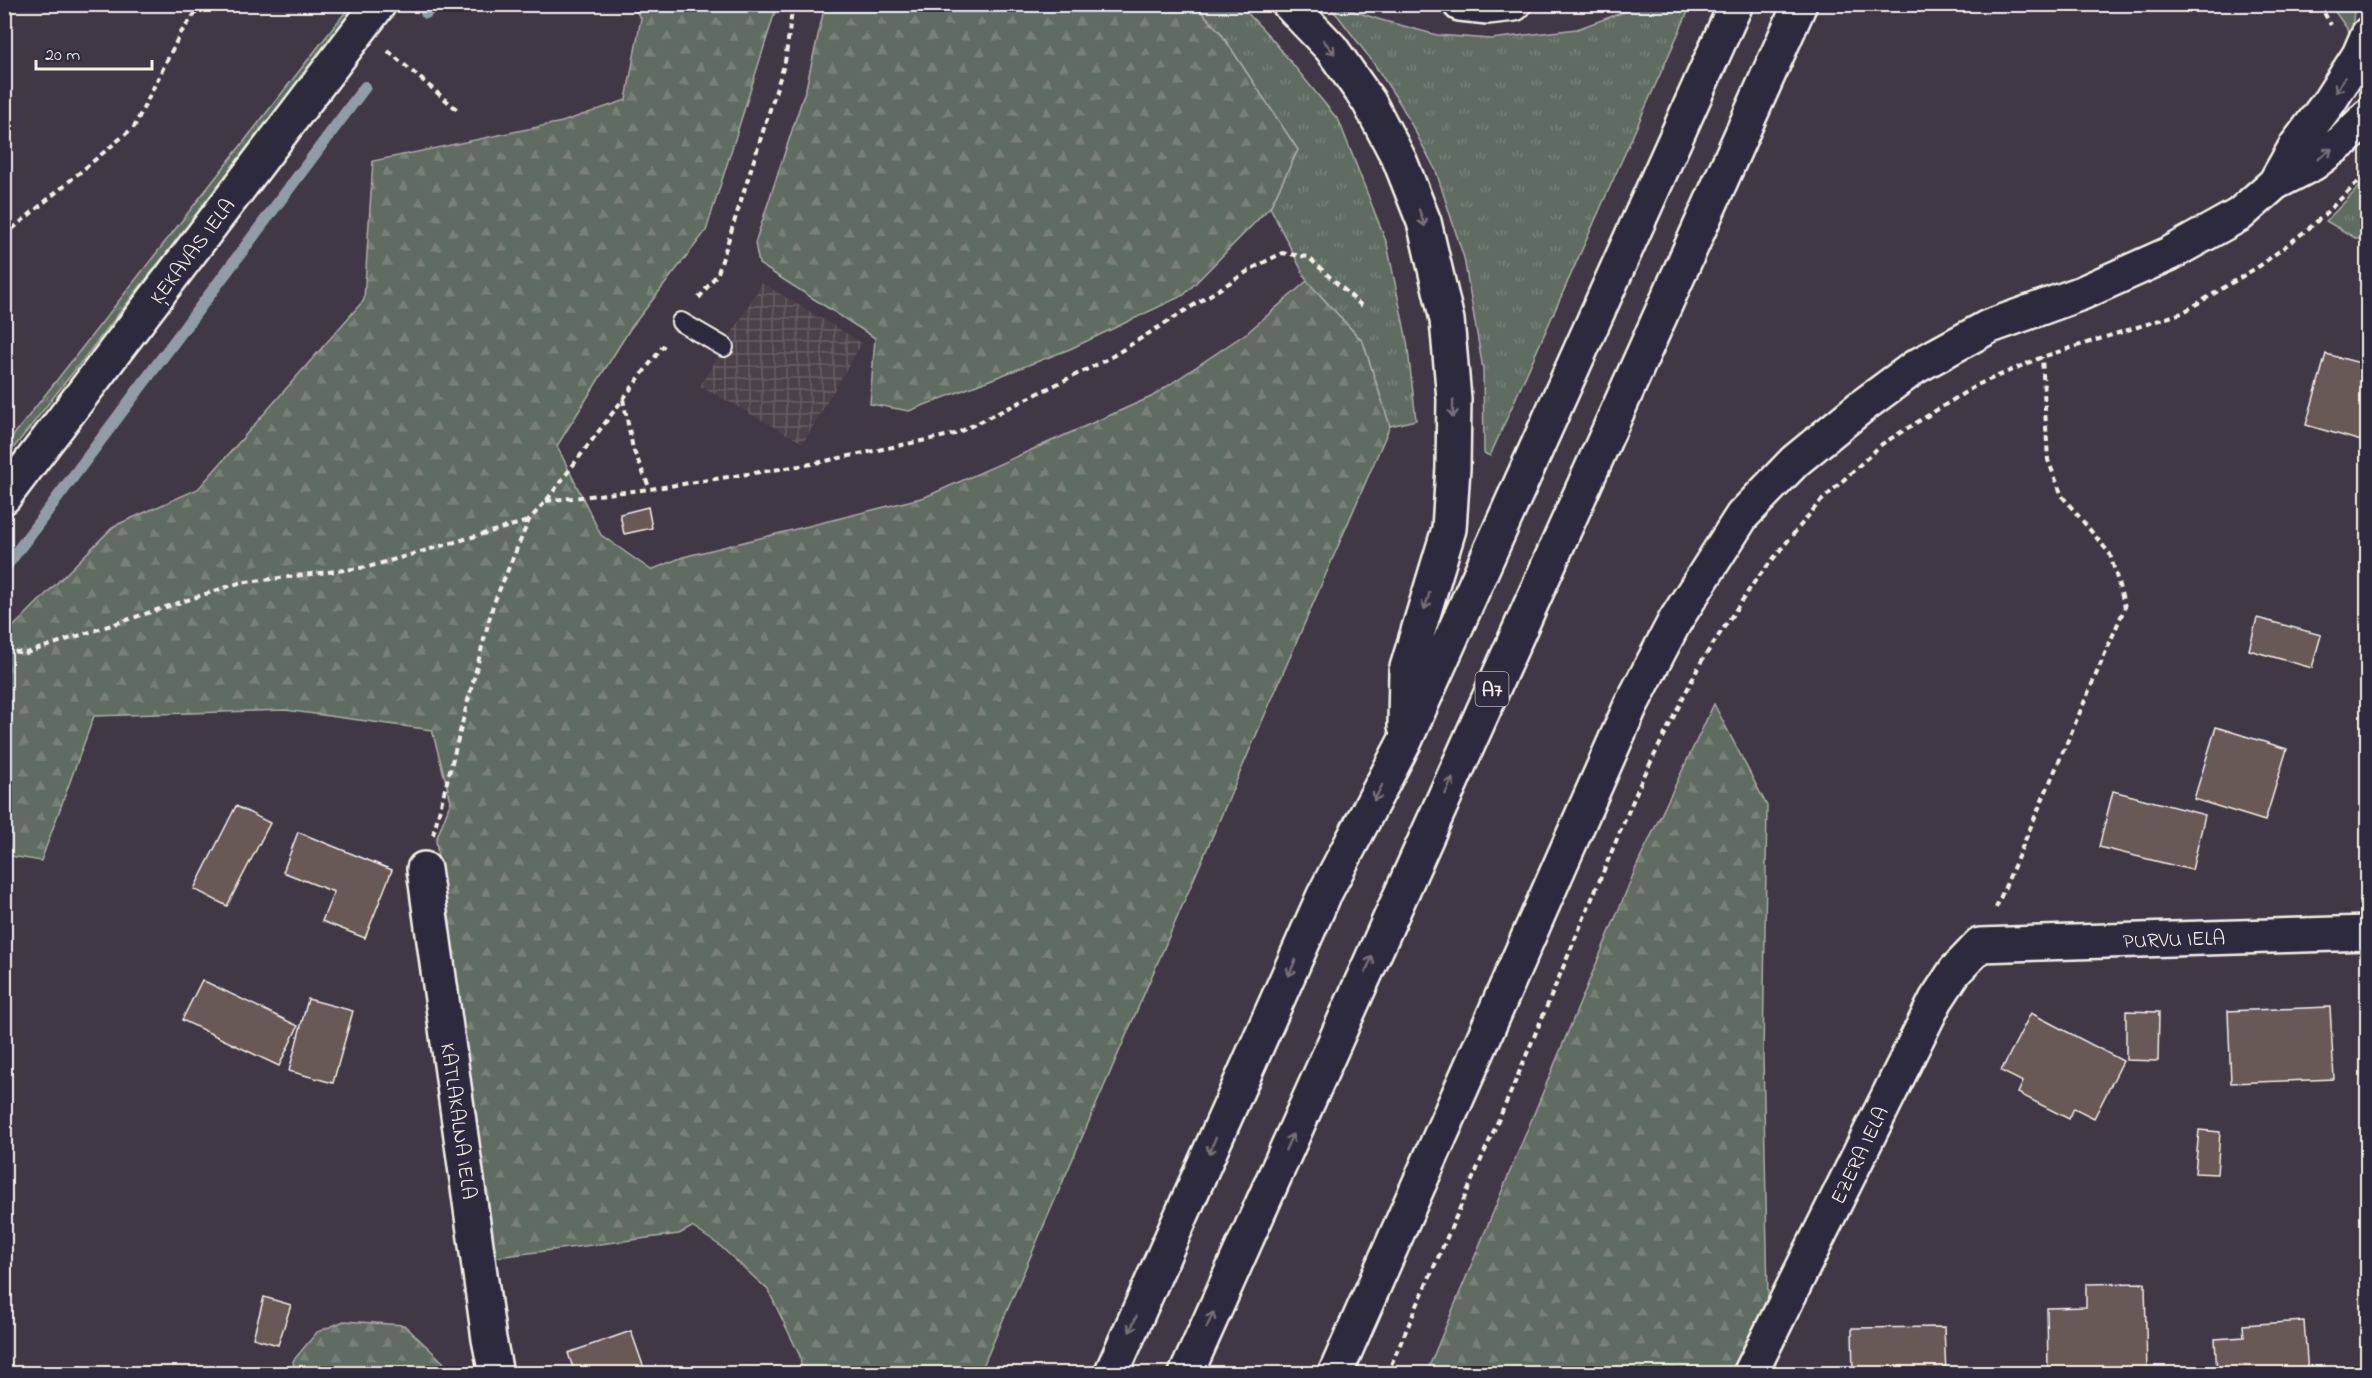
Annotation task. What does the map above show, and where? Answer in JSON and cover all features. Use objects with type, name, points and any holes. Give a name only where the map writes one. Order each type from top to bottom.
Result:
[{"type":"main road","points":[[1289,4],[1330,48],[1363,93],[1400,161],[1424,222],[1447,320],[1454,399],[1449,529],[1406,671],[1405,741]]},
{"type":"main road","points":[[1460,4],[1488,7],[1514,4]]},
{"type":"main road","points":[[1111,1374],[1324,895],[1405,741],[1736,4]]},
{"type":"main road","name":"A7","points":[[1186,1374],[1800,4]]},
{"type":"main road","name":"ĶEKAVAS IELA","points":[[4,497],[369,16]]},
{"type":"main road","points":[[2275,183],[2296,146],[2329,102],[2359,55],[2367,34]]},
{"type":"main road","points":[[1335,1374],[1631,705],[1675,621],[1742,516],[1795,461],[1861,407],[1915,367],[1988,327],[2082,294],[2169,254],[2239,215],[2275,183],[2314,163],[2344,140],[2367,116]]},
{"type":"main road","name":"KATLAKALNA IELA","points":[[424,869],[489,1339],[496,1374]]},
{"type":"main road","name":"PURVU IELA","points":[[1980,945],[2367,933]]},
{"type":"main road","name":"EZERA IELA","points":[[1750,1374],[1936,1000],[1955,971],[1980,945]]},
{"type":"lane","points":[[681,322],[724,347]]},
{"type":"path","points":[[4,236],[134,127],[180,33],[202,4]]},
{"type":"path","points":[[424,869],[493,605],[529,520],[546,501],[718,273],[785,62],[793,4]]},
{"type":"path","points":[[369,16],[460,112]]},
{"type":"path","points":[[1387,1374],[1513,1087],[1640,784],[1701,662],[1755,581],[1818,504],[1882,444],[1977,386],[2042,357],[2182,313],[2261,265],[2313,225],[2367,174]]},
{"type":"path","points":[[546,501],[650,489],[806,465],[956,434],[1108,359],[1253,268],[1282,254],[1308,257],[1363,307]]},
{"type":"path","points":[[1980,945],[2125,607],[2110,554],[2062,496],[2048,460],[2042,357]]},
{"type":"path","points":[[623,399],[633,449],[650,489]]},
{"type":"path","points":[[4,650],[26,653],[239,583],[368,567],[529,520]]},
{"type":"shaded area","points":[[762,283],[862,343],[803,443],[700,386]]},
{"type":"green space","points":[[351,5],[361,5],[5,459],[5,446]]},
{"type":"green space","points":[[631,5],[775,5],[775,12],[706,231],[630,329],[557,446],[601,535],[651,570],[683,557],[925,497],[1151,397],[1248,332],[1307,281],[1363,342],[1390,426],[980,1373],[802,1373],[800,1356],[768,1290],[719,1245],[692,1227],[679,1234],[490,1258],[464,1076],[436,840],[451,801],[432,730],[285,710],[94,716],[41,861],[5,855],[4,636],[114,526],[198,489],[364,300],[373,161],[562,122],[626,100],[641,18]]},
{"type":"green space","points":[[825,5],[1195,5],[1220,32],[1298,150],[1270,207],[1184,295],[1070,349],[909,411],[870,404],[875,338],[759,264],[755,243],[806,88]]},
{"type":"green space","points":[[1195,5],[1240,5],[1272,39],[1339,121],[1387,244],[1407,341],[1416,420],[1390,426],[1363,342],[1307,281],[1270,207],[1298,150],[1220,32]]},
{"type":"green space","points":[[1326,5],[1334,5],[1437,35],[1491,39],[1577,29],[1643,5],[1691,5],[1490,456],[1484,453],[1483,369],[1464,258],[1436,171],[1401,105],[1372,61],[1338,16]]},
{"type":"green space","points":[[2330,5],[2355,5],[2351,34]]},
{"type":"green space","points":[[2367,179],[2367,240],[2357,239],[2326,221]]},
{"type":"green space","points":[[1714,704],[1767,806],[1763,1055],[1768,1296],[1735,1373],[1426,1374],[1638,863]]},
{"type":"green space","points":[[344,1321],[404,1325],[443,1362],[449,1373],[295,1373],[293,1361],[317,1332]]},
{"type":"building","points":[[2326,354],[2368,365],[2368,443],[2306,425]]},
{"type":"building","points":[[648,507],[652,528],[624,534],[620,514]]},
{"type":"building","points":[[2257,618],[2321,635],[2312,668],[2249,650]]},
{"type":"building","points":[[2216,727],[2287,749],[2265,821],[2194,799]]},
{"type":"building","points":[[2113,791],[2205,815],[2192,870],[2099,847]]},
{"type":"building","points":[[236,806],[270,823],[227,906],[194,889]]},
{"type":"building","points":[[298,832],[392,870],[365,938],[322,921],[334,892],[283,872]]},
{"type":"building","points":[[202,980],[298,1026],[279,1066],[182,1020]]},
{"type":"building","points":[[308,999],[353,1011],[333,1083],[289,1071]]},
{"type":"building","points":[[2330,1007],[2334,1079],[2231,1083],[2228,1011]]},
{"type":"building","points":[[2126,1011],[2159,1012],[2158,1061],[2126,1060]]},
{"type":"building","points":[[2031,1013],[2123,1061],[2094,1118],[2074,1108],[2069,1119],[2018,1093],[2023,1082],[2001,1071]]},
{"type":"building","points":[[2199,1130],[2220,1132],[2217,1174],[2195,1173]]},
{"type":"building","points":[[2145,1283],[2147,1374],[2048,1372],[2047,1308],[2086,1307],[2086,1284]]},
{"type":"building","points":[[264,1297],[291,1305],[278,1345],[253,1338]]},
{"type":"building","points":[[2304,1321],[2308,1374],[2217,1374],[2215,1339],[2244,1337],[2243,1325]]},
{"type":"building","points":[[1944,1327],[1946,1374],[1853,1374],[1852,1328]]},
{"type":"building","points":[[631,1331],[646,1374],[575,1374],[568,1353]]},
{"type":"waterway","points":[[426,13],[433,4]]},
{"type":"waterway","points":[[4,569],[365,87]]}]
